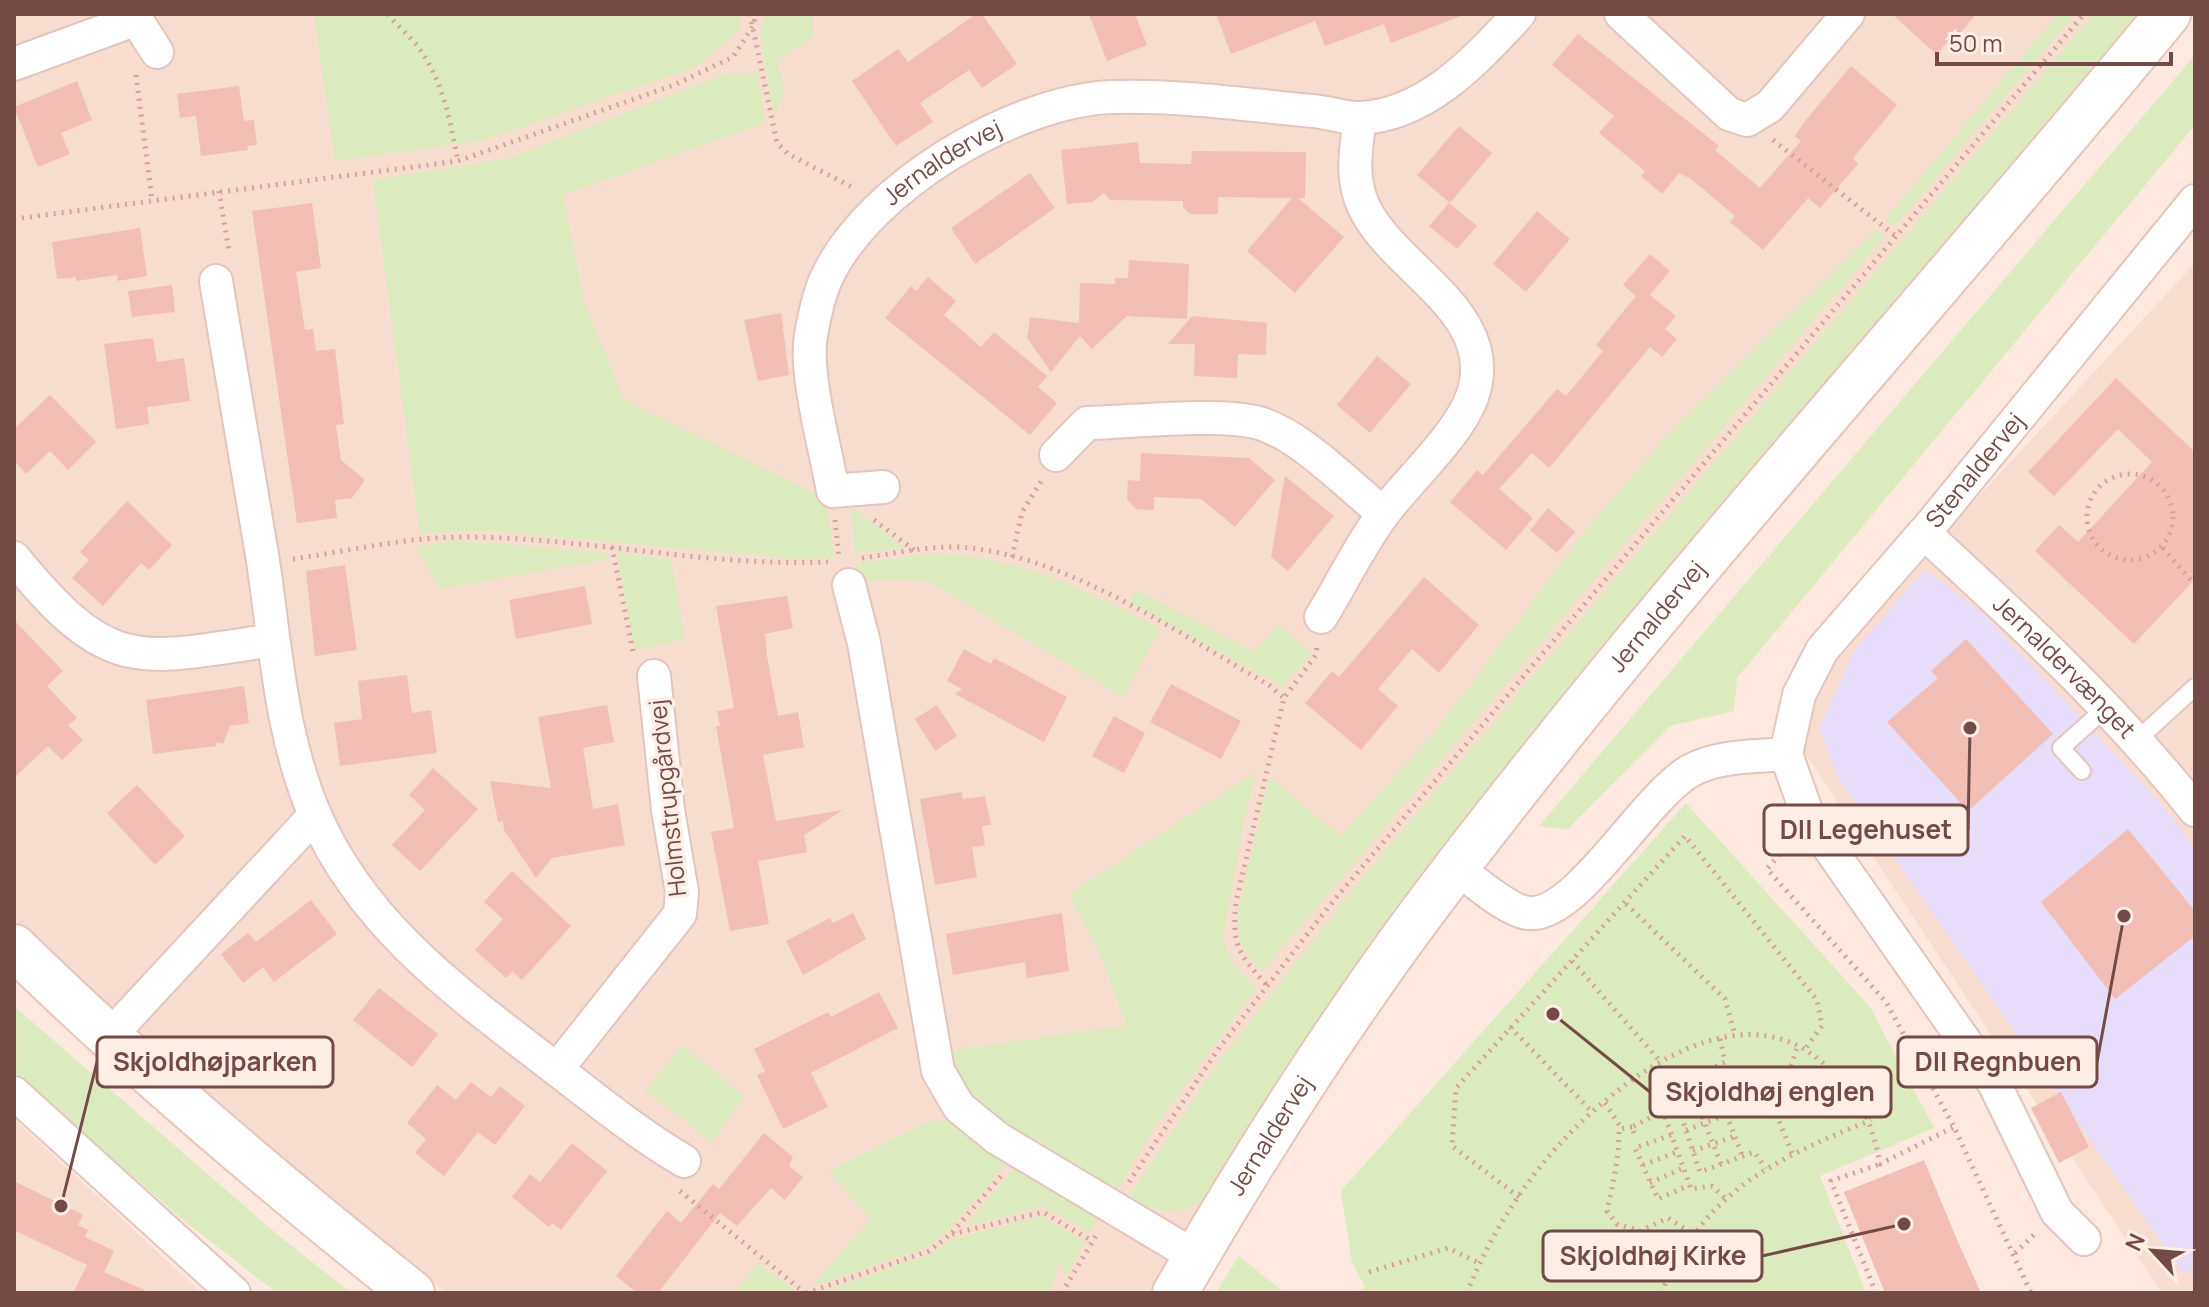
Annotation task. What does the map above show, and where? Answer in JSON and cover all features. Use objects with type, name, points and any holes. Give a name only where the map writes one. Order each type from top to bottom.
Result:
[{"type":"street","points":[[1621,14],[1729,114],[1747,120],[1770,106],[1848,14]]},
{"type":"street","name":"Jernaldervej","points":[[844,573],[864,643],[938,1071],[959,1107],[1020,1154],[1111,1209],[1186,1275],[1321,1059],[1455,867],[1738,520],[2168,14]]},
{"type":"street","points":[[14,64],[134,17],[157,52]]},
{"type":"street","name":"Jernaldervej","points":[[833,491],[810,338],[827,277],[876,210],[925,171],[1021,115],[1061,102],[1114,97],[1144,98],[1324,112],[1360,118],[1396,109],[1437,90],[1489,48],[1505,19]]},
{"type":"street","points":[[1321,617],[1383,513],[1443,442],[1472,397],[1477,355],[1464,320],[1392,248],[1364,207],[1353,169],[1360,118]]},
{"type":"street","name":"Stenaldervej","points":[[1786,754],[1799,695],[1822,650],[1924,533],[2195,201]]},
{"type":"street","points":[[216,281],[263,563],[286,731],[315,815],[354,884],[411,953],[635,1132],[684,1161]]},
{"type":"street","points":[[1051,465],[1087,423],[1230,420],[1259,423],[1295,442],[1383,513]]},
{"type":"street","points":[[833,491],[883,487]]},
{"type":"street","name":"Jernaldervænget","points":[[1924,533],[2014,615],[2107,707],[2138,739],[2195,810]]},
{"type":"street","points":[[14,558],[82,630],[121,651],[169,656],[273,640]]},
{"type":"street","name":"Holmstrupgårdvej","points":[[557,1069],[680,914],[682,892],[668,810],[654,676]]},
{"type":"street","points":[[1455,867],[1519,911],[1544,912],[1570,896],[1683,776],[1717,762],[1786,754],[1809,819],[1994,1083],[2057,1212],[2084,1239]]},
{"type":"street","points":[[108,1038],[315,815]]},
{"type":"street","points":[[14,947],[108,1038],[238,1151],[412,1293]]},
{"type":"street","points":[[14,1093],[234,1293]]},
{"type":"lane","points":[[2138,739],[2195,687]]},
{"type":"lane","points":[[2082,771],[2061,748],[2107,707]]},
{"type":"path","points":[[388,14],[418,47],[434,73],[448,108],[458,161]]},
{"type":"path","points":[[753,14],[777,143],[788,154],[856,189],[876,210]]},
{"type":"path","points":[[1062,1293],[1163,1129],[1266,984],[1519,680],[2084,14]]},
{"type":"path","points":[[14,219],[458,161],[674,85],[733,57],[753,26]]},
{"type":"path","points":[[152,200],[136,75],[157,52]]},
{"type":"path","points":[[1747,120],[1897,237]]},
{"type":"path","points":[[216,281],[230,259],[219,191]]},
{"type":"path","points":[[1012,557],[1022,512],[1051,465]]},
{"type":"path","points":[[2122,473],[2150,477],[2170,496],[2175,523],[2163,548],[2139,561],[2111,558],[2091,538],[2086,512],[2098,486],[2122,473]]},
{"type":"path","points":[[833,491],[844,573]]},
{"type":"path","points":[[263,563],[460,537],[612,547],[844,573],[935,548],[971,548],[1012,557],[1059,573],[1120,602],[1269,685],[1284,698]]},
{"type":"path","points":[[612,547],[632,655],[654,676]]},
{"type":"path","points":[[2163,548],[2195,585]]},
{"type":"path","points":[[1266,984],[1240,957],[1233,932],[1236,902],[1284,698],[1316,655],[1321,617]]},
{"type":"path","points":[[1809,819],[1767,869],[1886,1002],[1954,1127],[2031,1293]]},
{"type":"path","points":[[1519,1197],[1452,1146],[1456,1088],[1685,836],[1817,1000],[1822,1026],[1801,1047],[1789,1072],[1766,1089],[1792,1153]]},
{"type":"path","points":[[1626,904],[1725,999],[1735,1035]]},
{"type":"path","points":[[1572,961],[1660,1061]]},
{"type":"path","points":[[1510,1027],[1592,1112]]},
{"type":"path","points":[[1467,1293],[1479,1263],[1543,1163],[1592,1112],[1660,1061],[1691,1045],[1735,1035],[1775,1039],[1801,1047],[1840,1076],[1871,1120],[1880,1164]]},
{"type":"path","points":[[1720,1039],[1725,1062],[1672,1088],[1700,1172],[1754,1152],[1766,1168]]},
{"type":"path","points":[[1709,1070],[1742,1156]]},
{"type":"path","points":[[1688,1080],[1721,1164]]},
{"type":"path","points":[[1679,1109],[1718,1094]]},
{"type":"path","points":[[1605,1103],[1622,1129]]},
{"type":"path","points":[[1622,1129],[1633,1130],[1663,1111],[1691,1189],[1712,1186],[1726,1199]]},
{"type":"path","points":[[1686,1130],[1727,1115]]},
{"type":"path","points":[[1662,1293],[1693,1234],[1726,1199],[1766,1168],[1792,1153],[1871,1120]]},
{"type":"path","points":[[1876,1293],[1831,1181],[1880,1164],[1954,1127]]},
{"type":"path","points":[[1622,1129],[1619,1129],[1620,1164],[1610,1186],[1612,1199],[1607,1211],[1617,1224],[1640,1231],[1668,1218],[1693,1234]]},
{"type":"path","points":[[1671,1135],[1635,1148],[1658,1199],[1689,1185]]},
{"type":"path","points":[[1693,1151],[1735,1136]]},
{"type":"path","points":[[1643,1165],[1677,1152]]},
{"type":"path","points":[[684,1161],[680,1193],[805,1293],[929,1251],[951,1234],[1020,1154]]},
{"type":"path","points":[[1650,1183],[1683,1168]]},
{"type":"path","points":[[951,1234],[1043,1212],[1092,1241]]},
{"type":"path","points":[[1369,1272],[1448,1248],[1479,1263]]},
{"type":"shaded area","points":[[14,14],[2168,14],[1749,508],[1153,1293],[446,1293],[298,1175],[97,1000],[14,920]]},
{"type":"shaded area","points":[[2195,263],[2195,1293],[2162,1293],[1778,713]]},
{"type":"shaded area","points":[[1925,570],[1983,613],[2171,815],[2195,849],[2195,1269],[2183,1273],[1840,780],[1819,729],[1856,648]]},
{"type":"shaded area","points":[[14,1119],[202,1293],[14,1293]]},
{"type":"green space","points":[[314,14],[740,14],[741,29],[696,67],[484,140],[335,161]]},
{"type":"green space","points":[[766,14],[813,14],[813,37],[777,61],[785,91],[774,118],[760,32]]},
{"type":"green space","points":[[2058,14],[2075,14],[1894,227],[1885,220]]},
{"type":"green space","points":[[2094,14],[2142,14],[1212,1195],[1191,1207],[1171,1211],[1150,1208],[1128,1198],[1218,1063],[1363,877]]},
{"type":"green space","points":[[2195,55],[2195,125],[1737,678],[1734,711],[1670,726],[1567,830],[1539,826]]},
{"type":"green space","points":[[758,73],[765,123],[563,195],[584,300],[624,400],[817,494],[825,500],[835,558],[796,559],[487,531],[420,533],[373,180],[510,158],[723,75]]},
{"type":"green space","points":[[1876,230],[1885,236],[1262,972],[1240,945],[1237,917],[1269,777],[1341,836],[1434,733],[1583,534],[1667,435]]},
{"type":"green space","points":[[851,507],[906,548],[855,553]]},
{"type":"green space","points":[[455,540],[607,553],[609,559],[440,589],[416,547]]},
{"type":"green space","points":[[617,552],[671,559],[685,639],[634,650]]},
{"type":"green space","points":[[927,554],[992,560],[1021,567],[1104,600],[1161,629],[1123,697],[931,583],[919,580],[859,580],[856,563]]},
{"type":"green space","points":[[1136,589],[1254,652],[1278,625],[1312,653],[1283,687],[1130,603]]},
{"type":"green space","points":[[1257,771],[1245,816],[1223,936],[1231,961],[1256,988],[1153,1130],[1116,1193],[1042,1152],[995,1119],[975,1099],[960,1077],[950,1051],[1127,1025],[1094,939],[1068,895]]},
{"type":"green space","points":[[1686,803],[1870,1007],[1934,1128],[1820,1176],[1866,1293],[1356,1293],[1365,1287],[1352,1262],[1341,1191]]},
{"type":"green space","points":[[14,1006],[278,1235],[351,1293],[277,1293],[188,1224],[14,1074]]},
{"type":"green space","points":[[682,1045],[745,1097],[711,1142],[646,1091]]},
{"type":"green space","points":[[944,1120],[957,1123],[1007,1163],[947,1233],[923,1249],[812,1287],[871,1218],[828,1171],[925,1123]]},
{"type":"green space","points":[[1016,1166],[1099,1216],[1090,1233],[1043,1207],[964,1227]]},
{"type":"green space","points":[[1041,1216],[1085,1242],[1066,1277],[1059,1260],[1050,1293],[818,1293],[934,1252],[952,1239]]},
{"type":"green space","points":[[1239,1256],[1285,1293],[1216,1293]]},
{"type":"green space","points":[[759,1262],[797,1293],[735,1293]]},
{"type":"building","points":[[976,14],[982,14],[1017,64],[982,88],[969,70],[920,103],[933,122],[896,146],[852,81],[898,49],[908,62]]},
{"type":"building","points":[[1089,14],[1135,14],[1147,45],[1107,61]]},
{"type":"building","points":[[1216,14],[1461,16],[1391,43],[1384,24],[1325,46],[1315,21],[1231,54]]},
{"type":"building","points":[[1892,14],[1976,14],[1950,46],[1946,43],[1937,55]]},
{"type":"building","points":[[1578,34],[1719,146],[1715,150],[1760,188],[1801,141],[1795,136],[1805,121],[1851,66],[1897,105],[1853,158],[1858,164],[1820,208],[1808,198],[1763,250],[1730,222],[1735,216],[1691,179],[1679,173],[1662,194],[1641,176],[1645,171],[1599,133],[1614,116],[1552,65]]},
{"type":"building","points":[[77,81],[92,120],[61,133],[70,154],[38,167],[14,107]]},
{"type":"building","points":[[239,86],[244,121],[254,120],[257,145],[247,146],[248,150],[201,156],[196,116],[180,118],[177,94]]},
{"type":"building","points":[[1459,126],[1492,153],[1450,203],[1417,175]]},
{"type":"building","points":[[1138,142],[1140,163],[1191,164],[1192,151],[1306,152],[1305,198],[1298,198],[1344,237],[1295,293],[1247,251],[1292,198],[1218,197],[1218,214],[1190,214],[1183,207],[1183,201],[1110,200],[1104,193],[1092,202],[1067,204],[1061,150]]},
{"type":"building","points":[[1030,173],[1055,208],[975,264],[951,228]]},
{"type":"building","points":[[312,203],[321,268],[296,272],[305,330],[313,329],[316,351],[335,349],[344,424],[336,425],[341,460],[365,480],[352,498],[335,500],[337,518],[297,523],[252,211]]},
{"type":"building","points":[[1449,203],[1477,226],[1457,249],[1429,226]]},
{"type":"building","points":[[1537,211],[1570,239],[1526,292],[1493,264]]},
{"type":"building","points":[[140,228],[147,276],[118,281],[117,275],[76,281],[76,277],[57,279],[52,242]]},
{"type":"building","points":[[1650,254],[1670,271],[1650,295],[1676,316],[1665,329],[1677,339],[1662,357],[1650,347],[1549,468],[1532,453],[1499,489],[1533,518],[1506,550],[1450,502],[1477,470],[1483,475],[1557,389],[1566,396],[1603,351],[1596,345],[1636,296],[1623,285]]},
{"type":"building","points":[[1129,260],[1189,264],[1187,319],[1127,316],[1092,349],[1080,336],[1051,372],[1027,338],[1030,317],[1079,323],[1080,283],[1115,284],[1115,278],[1128,278]]},
{"type":"building","points":[[928,277],[956,301],[944,315],[981,347],[994,332],[1047,376],[1038,387],[1057,403],[1030,435],[885,318],[911,286],[916,291]]},
{"type":"building","points":[[172,285],[175,312],[132,317],[128,291]]},
{"type":"building","points":[[781,313],[789,375],[758,381],[744,320]]},
{"type":"building","points":[[1192,316],[1267,323],[1266,355],[1238,354],[1237,378],[1194,376],[1195,344],[1168,344]]},
{"type":"building","points":[[153,338],[157,362],[184,358],[190,401],[147,407],[149,424],[116,429],[104,344]]},
{"type":"building","points":[[1377,356],[1411,384],[1370,433],[1337,405]]},
{"type":"building","points":[[2116,378],[2195,452],[2195,579],[2134,644],[2035,551],[2059,525],[2078,542],[2152,462],[2118,429],[2054,496],[2028,472]]},
{"type":"building","points":[[50,395],[96,442],[68,470],[50,451],[26,474],[14,460],[14,429]]},
{"type":"building","points":[[1141,453],[1249,458],[1275,480],[1235,527],[1201,499],[1154,497],[1154,510],[1136,509],[1127,499],[1128,480],[1140,481]]},
{"type":"building","points":[[1285,476],[1334,516],[1288,571],[1271,557]]},
{"type":"building","points":[[127,501],[172,545],[149,570],[141,563],[103,606],[72,578],[89,560],[80,552]]},
{"type":"building","points":[[1548,508],[1575,532],[1557,553],[1530,530]]},
{"type":"building","points":[[345,565],[357,650],[315,656],[306,571]]},
{"type":"building","points":[[1424,577],[1479,625],[1439,673],[1412,649],[1378,689],[1398,706],[1361,750],[1305,703],[1332,671],[1339,677]]},
{"type":"building","points":[[585,586],[592,624],[516,639],[509,600]]},
{"type":"building","points":[[787,596],[793,628],[765,634],[767,656],[778,716],[798,712],[804,747],[763,755],[776,821],[843,810],[804,835],[807,852],[758,861],[769,924],[730,931],[711,832],[734,828],[716,726],[720,726],[717,711],[734,708],[716,606]]},
{"type":"building","points":[[14,620],[63,671],[47,686],[77,718],[68,725],[83,740],[62,760],[48,746],[14,778]]},
{"type":"building","points":[[1966,639],[2053,734],[1968,811],[1887,722],[1938,678],[1931,671]]},
{"type":"building","points":[[964,649],[991,664],[994,658],[1067,697],[1044,742],[955,694],[962,689],[947,681]]},
{"type":"building","points":[[407,675],[412,713],[431,710],[437,753],[340,766],[334,723],[362,719],[358,681]]},
{"type":"building","points":[[1171,684],[1241,721],[1221,759],[1150,722]]},
{"type":"building","points":[[244,686],[249,723],[230,726],[223,744],[217,742],[216,746],[153,754],[146,700]]},
{"type":"building","points":[[607,705],[614,742],[583,748],[593,809],[618,804],[625,845],[552,858],[536,878],[504,830],[503,821],[498,822],[490,781],[551,788],[538,717]]},
{"type":"building","points":[[937,705],[957,736],[935,751],[915,719]]},
{"type":"building","points":[[1114,716],[1145,733],[1124,773],[1092,756]]},
{"type":"building","points":[[433,768],[478,809],[420,871],[392,845],[425,810],[409,795]]},
{"type":"building","points":[[137,785],[185,836],[155,865],[107,813]]},
{"type":"building","points":[[962,792],[963,799],[985,796],[991,825],[982,826],[985,845],[972,847],[977,877],[935,885],[920,799]]},
{"type":"building","points":[[2128,829],[2195,911],[2195,936],[2115,999],[2041,902]]},
{"type":"building","points":[[512,871],[571,926],[522,980],[512,971],[506,978],[475,950],[503,919],[484,902]]},
{"type":"building","points":[[311,900],[337,934],[274,982],[263,967],[243,983],[221,954],[248,933],[256,942]]},
{"type":"building","points":[[853,913],[866,939],[803,975],[786,941],[830,918],[833,923]]},
{"type":"building","points":[[1062,913],[1069,971],[1027,978],[1025,962],[953,975],[946,934]]},
{"type":"building","points":[[379,988],[438,1034],[412,1067],[353,1020]]},
{"type":"building","points":[[879,992],[898,1028],[811,1073],[828,1107],[783,1129],[757,1075],[765,1071],[754,1049],[828,1012],[831,1017]]},
{"type":"building","points":[[471,1082],[491,1097],[500,1086],[525,1106],[495,1145],[478,1132],[444,1176],[415,1153],[426,1139],[407,1123],[437,1085],[456,1100]]},
{"type":"building","points":[[2061,1092],[2089,1147],[2059,1163],[2031,1108]]},
{"type":"building","points":[[764,1133],[793,1157],[789,1166],[803,1177],[785,1200],[771,1188],[737,1226],[720,1213],[658,1293],[637,1293],[616,1276],[667,1211],[681,1223],[713,1184],[719,1189]]},
{"type":"building","points":[[572,1143],[607,1171],[561,1230],[552,1223],[549,1227],[512,1197],[530,1174],[540,1182]]},
{"type":"building","points":[[1924,1160],[1981,1293],[1885,1293],[1844,1192]]},
{"type":"building","points":[[14,1181],[83,1215],[78,1225],[88,1230],[85,1237],[114,1251],[104,1272],[151,1293],[73,1293],[87,1265],[14,1230]]},
{"type":"place","name":"DII Legehuset","points":[[1970,728]]},
{"type":"place","name":"DII Regnbuen","points":[[2124,916]]},
{"type":"place","name":"Skjoldhøj englen","points":[[1553,1014]]},
{"type":"place","name":"Skjoldhøjparken","points":[[61,1206]]},
{"type":"place","name":"Skjoldhøj Kirke","points":[[1904,1224]]}]
